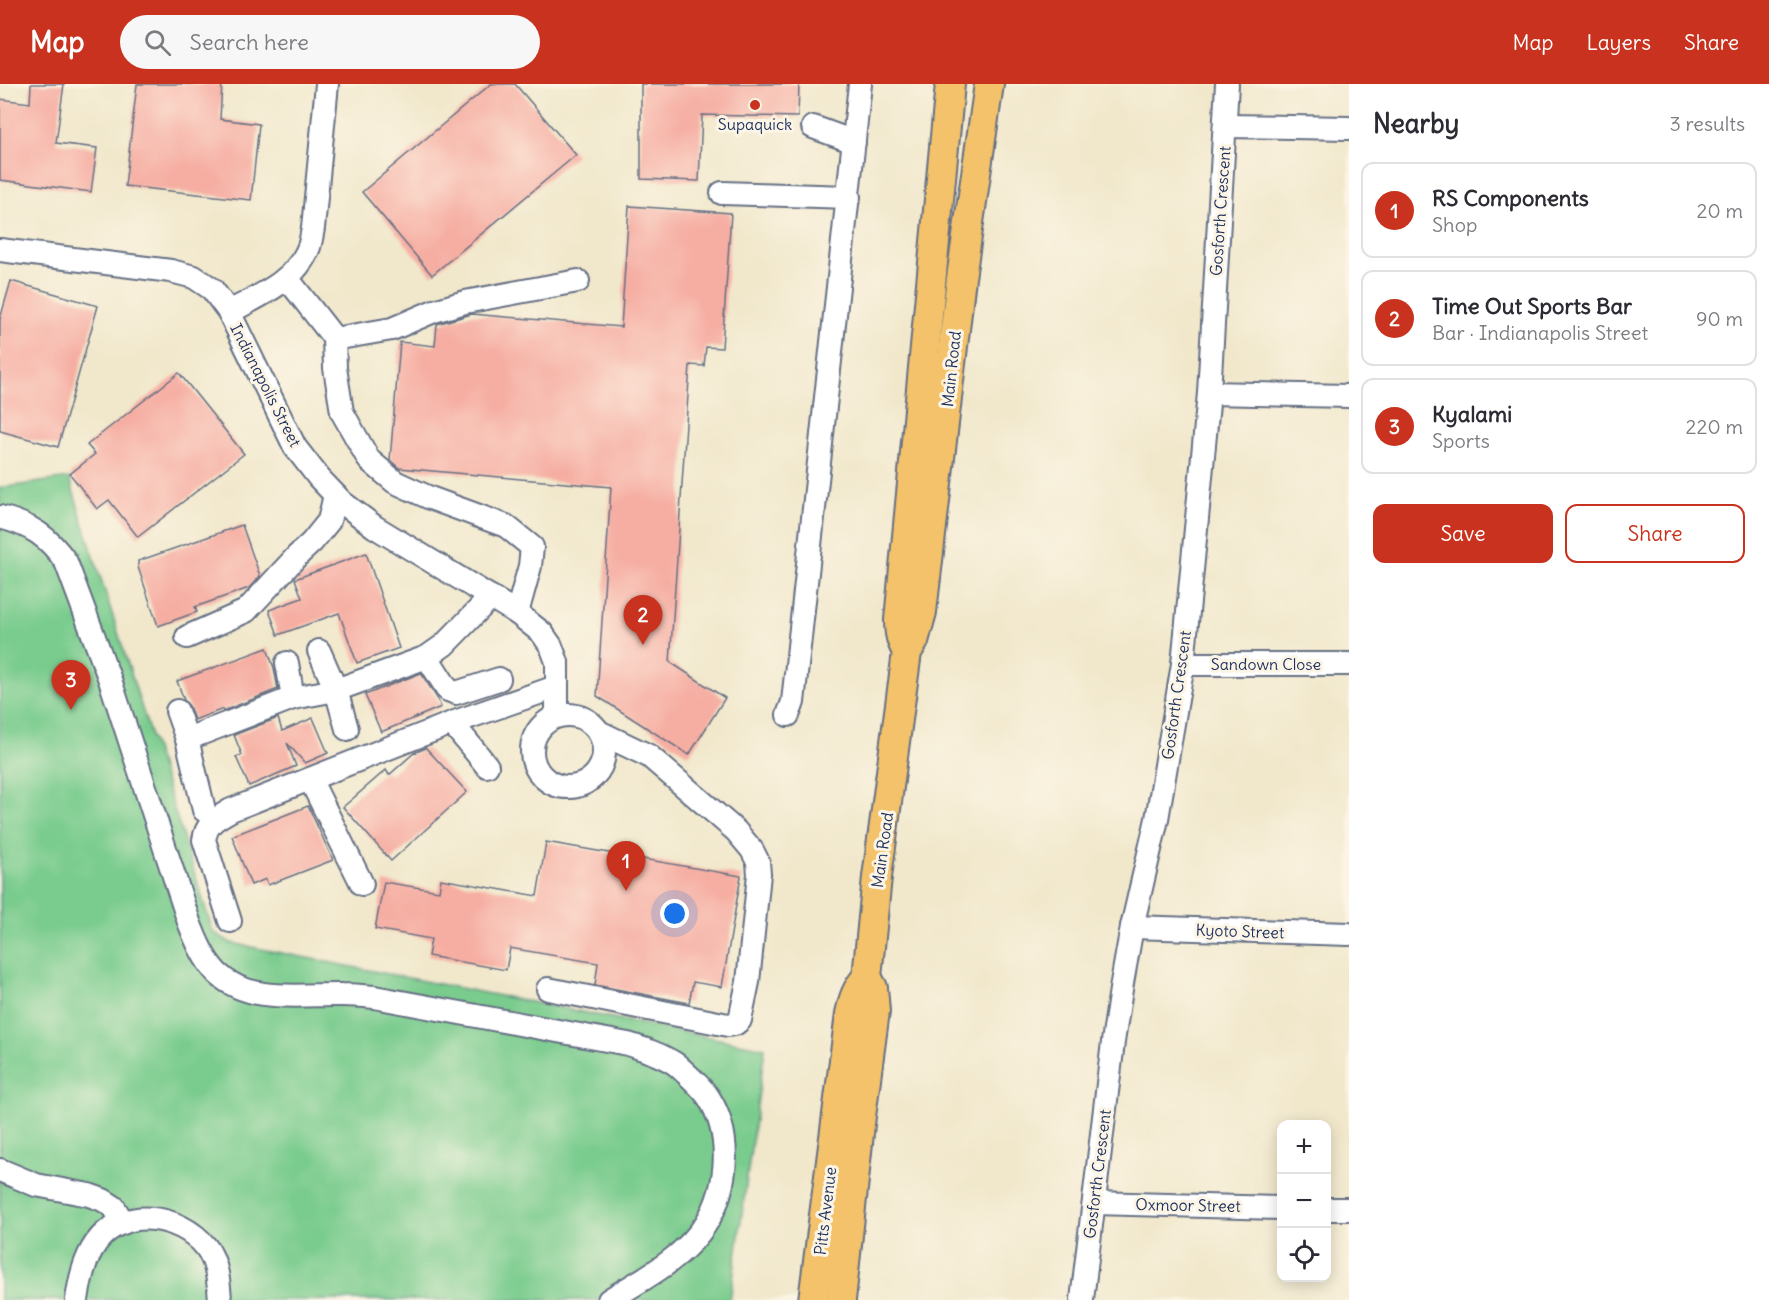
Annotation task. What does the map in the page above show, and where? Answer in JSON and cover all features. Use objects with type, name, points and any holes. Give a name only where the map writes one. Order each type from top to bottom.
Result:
[{"type":"main road","name":"Main Road","points":[[907,652],[899,634],[899,620],[950,84]]},
{"type":"main road","name":"Main Road","points":[[848,1123],[875,1011],[873,988],[867,978],[878,877],[907,652],[914,641],[922,612],[961,278],[989,84]]},
{"type":"main road","name":"Pitts Avenue","points":[[813,1300],[848,1123]]},
{"type":"main road","name":"Pitts Avenue","points":[[841,1300],[848,1123]]},
{"type":"street","points":[[230,312],[287,278],[309,248],[327,84]]},
{"type":"street","points":[[788,715],[793,702],[860,84]]},
{"type":"street","name":"Gosforth Crescent","points":[[1082,1300],[1113,1042],[1132,927],[1157,819],[1183,664],[1209,393],[1227,84]]},
{"type":"street","points":[[1226,126],[1349,128]]},
{"type":"street","points":[[813,127],[854,142]]},
{"type":"street","points":[[722,193],[849,197]]},
{"type":"street","name":"Indianapolis Street","points":[[0,250],[178,273],[194,277],[212,288],[230,312],[295,447],[335,495],[375,527],[517,613],[542,633],[551,646],[557,662],[556,714],[551,719]]},
{"type":"street","points":[[287,278],[334,339],[335,368],[342,412],[369,460],[395,482],[430,498],[506,526],[532,546],[530,566],[517,613]]},
{"type":"street","points":[[334,339],[392,329],[434,311],[465,302],[578,281]]},
{"type":"street","points":[[1209,393],[1349,396]]},
{"type":"street","points":[[187,637],[246,610],[312,542],[329,521],[335,495]]},
{"type":"street","points":[[0,517],[20,522],[44,536],[55,546],[66,562],[110,680],[189,922],[198,944],[218,974],[248,992],[374,997],[628,1044],[656,1053],[676,1064],[709,1098],[718,1118],[725,1161],[723,1182],[716,1208],[688,1246],[609,1300]]},
{"type":"street","points":[[187,739],[293,698],[336,690],[427,657],[444,645],[491,597]]},
{"type":"street","points":[[319,651],[336,690],[347,729]]},
{"type":"street","points":[[427,657],[448,690],[456,693],[499,679]]},
{"type":"street","points":[[287,663],[293,698]]},
{"type":"street","name":"Sandown Close","points":[[1183,664],[1349,664]]},
{"type":"street","points":[[230,921],[204,840],[206,829],[214,820],[231,810],[452,723],[556,687]]},
{"type":"street","points":[[177,711],[187,739],[204,810]]},
{"type":"street","points":[[562,715],[584,718],[601,734],[605,756],[595,776],[586,783],[575,787],[553,784],[536,768],[532,746],[542,726],[551,719],[562,715]]},
{"type":"street","points":[[452,723],[487,766]]},
{"type":"street","points":[[548,989],[728,1025],[740,1020],[748,982],[759,874],[758,862],[752,850],[736,831],[649,756],[601,734]]},
{"type":"street","points":[[310,779],[362,885]]},
{"type":"street","name":"Kyoto Street","points":[[1132,927],[1349,934]]},
{"type":"street","points":[[0,1170],[36,1185],[89,1195],[103,1200],[114,1208],[123,1223]]},
{"type":"street","name":"Oxmoor Street","points":[[1094,1203],[1277,1208]]},
{"type":"street","points":[[1331,1209],[1349,1209]]},
{"type":"street","points":[[77,1300],[86,1262],[97,1242],[111,1228],[140,1218],[157,1219],[181,1227],[207,1248],[219,1284],[220,1300]]},
{"type":"green space","points":[[69,478],[213,932],[231,943],[765,1048],[730,1300],[0,1300],[0,488]]},
{"type":"building","points":[[31,84],[64,84],[56,143],[97,148],[91,192],[0,180],[0,99],[30,103]]},
{"type":"building","points":[[137,84],[222,84],[220,119],[259,124],[251,200],[125,186]]},
{"type":"building","points":[[491,84],[515,84],[576,155],[432,275],[362,192]]},
{"type":"building","points":[[641,84],[799,84],[798,117],[702,115],[699,181],[641,179]]},
{"type":"building","points":[[629,206],[731,213],[722,348],[706,347],[704,366],[690,365],[670,662],[725,698],[689,755],[597,696],[611,487],[399,468],[390,460],[400,342],[435,346],[437,324],[472,314],[621,327]]},
{"type":"building","points":[[11,281],[98,306],[58,447],[0,431],[0,319]]},
{"type":"building","points":[[179,373],[244,454],[138,537],[109,500],[97,509],[70,474],[95,454],[87,445]]},
{"type":"building","points":[[242,525],[260,576],[249,588],[195,607],[197,612],[158,626],[138,561]]},
{"type":"building","points":[[366,553],[399,648],[357,663],[339,613],[278,635],[269,610],[302,598],[295,579]]},
{"type":"building","points":[[267,648],[278,689],[194,720],[177,681]]},
{"type":"building","points":[[421,673],[441,707],[381,732],[365,695]]},
{"type":"building","points":[[278,718],[282,731],[313,718],[328,753],[305,763],[287,743],[296,766],[249,786],[236,757],[242,755],[234,735]]},
{"type":"building","points":[[426,748],[467,792],[391,861],[343,807],[386,770],[389,775],[414,753]]},
{"type":"building","points":[[308,806],[333,860],[268,885],[266,879],[251,885],[232,836]]},
{"type":"building","points":[[546,842],[741,876],[722,987],[693,982],[689,1003],[595,985],[598,963],[510,948],[506,970],[428,956],[431,939],[375,929],[384,882],[439,891],[441,879],[537,896]]},
{"type":"place","name":"Supaquick","points":[[755,105]]},
{"type":"place","name":"Time Out Sports Bar","points":[[643,645]]},
{"type":"place","name":"Kyalami","points":[[71,710]]},
{"type":"place","name":"RS Components","points":[[626,891]]}]
